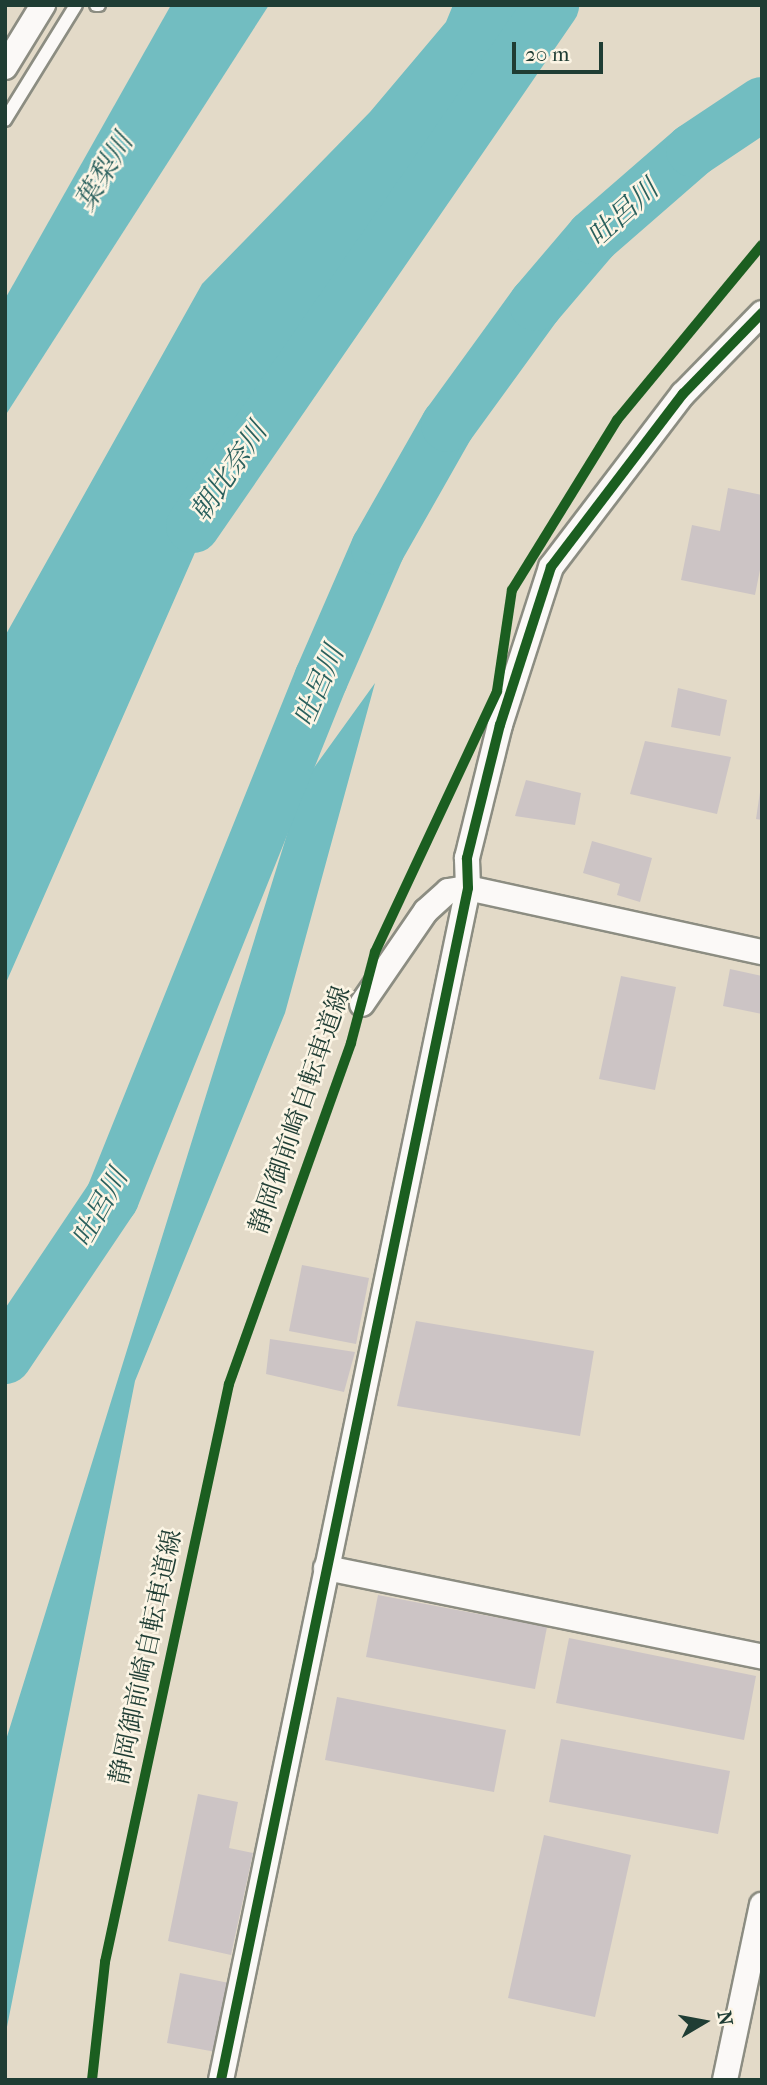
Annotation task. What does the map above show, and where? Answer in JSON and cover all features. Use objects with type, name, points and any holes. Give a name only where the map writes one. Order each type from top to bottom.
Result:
[{"type":"street","points":[[5,67],[43,5]]},
{"type":"street","points":[[221,2080],[468,888],[467,858],[500,725],[551,567],[683,394],[762,313]]},
{"type":"street","points":[[362,1004],[426,911],[448,891],[468,888],[762,951]]},
{"type":"street","points":[[326,1568],[762,1657]]},
{"type":"street","points":[[724,2080],[762,1905]]},
{"type":"lane","points":[[5,120],[76,5]]},
{"type":"water","name":"葉梨川","points":[[171,5],[269,5],[5,416],[5,299]]},
{"type":"water","points":[[453,5],[550,5],[262,400],[5,985],[5,636],[202,284],[370,112],[446,22]]},
{"type":"water","points":[[375,683],[285,1013],[135,1381],[5,2037],[5,1743],[303,783]]},
{"type":"building","points":[[728,488],[762,495],[762,560],[755,595],[681,580],[692,525],[720,531]]},
{"type":"building","points":[[678,688],[727,700],[720,736],[671,727]]},
{"type":"building","points":[[645,741],[731,757],[717,814],[630,794]]},
{"type":"building","points":[[526,780],[581,793],[575,825],[515,816]]},
{"type":"building","points":[[760,792],[762,793],[762,820],[756,819]]},
{"type":"building","points":[[592,841],[652,858],[640,902],[617,895],[620,884],[583,873]]},
{"type":"building","points":[[730,969],[762,976],[762,1014],[723,1006]]},
{"type":"building","points":[[621,976],[676,987],[655,1090],[599,1079]]},
{"type":"building","points":[[302,1265],[369,1278],[356,1344],[289,1331]]},
{"type":"building","points":[[416,1321],[594,1351],[580,1436],[397,1406]]},
{"type":"building","points":[[270,1339],[355,1352],[344,1392],[266,1374]]},
{"type":"building","points":[[378,1595],[547,1627],[535,1689],[366,1657]]},
{"type":"building","points":[[569,1638],[756,1676],[744,1740],[556,1703]]},
{"type":"building","points":[[337,1697],[506,1730],[494,1792],[325,1760]]},
{"type":"building","points":[[561,1739],[730,1771],[718,1834],[549,1802]]},
{"type":"building","points":[[198,1794],[238,1802],[229,1848],[253,1853],[231,1955],[168,1941]]},
{"type":"building","points":[[544,1835],[631,1855],[595,2017],[508,1998]]},
{"type":"building","points":[[180,1973],[229,1983],[216,2052],[167,2043]]},
{"type":"waterway","name":"朝比奈川","points":[[193,526],[552,5]]},
{"type":"waterway","name":"吐呂川","points":[[5,1357],[112,1198],[321,679],[378,548],[448,425],[536,304],[593,237],[693,150],[762,104]]},
{"type":"cycle path","name":"静岡御前崎自転車道線","points":[[92,2080],[105,1962],[229,1384],[351,1043],[375,952],[497,691],[512,590],[617,420],[762,245]]},
{"type":"cycle path","points":[[221,2080],[468,888],[467,858],[500,725],[551,567],[683,394],[762,313]]}]
